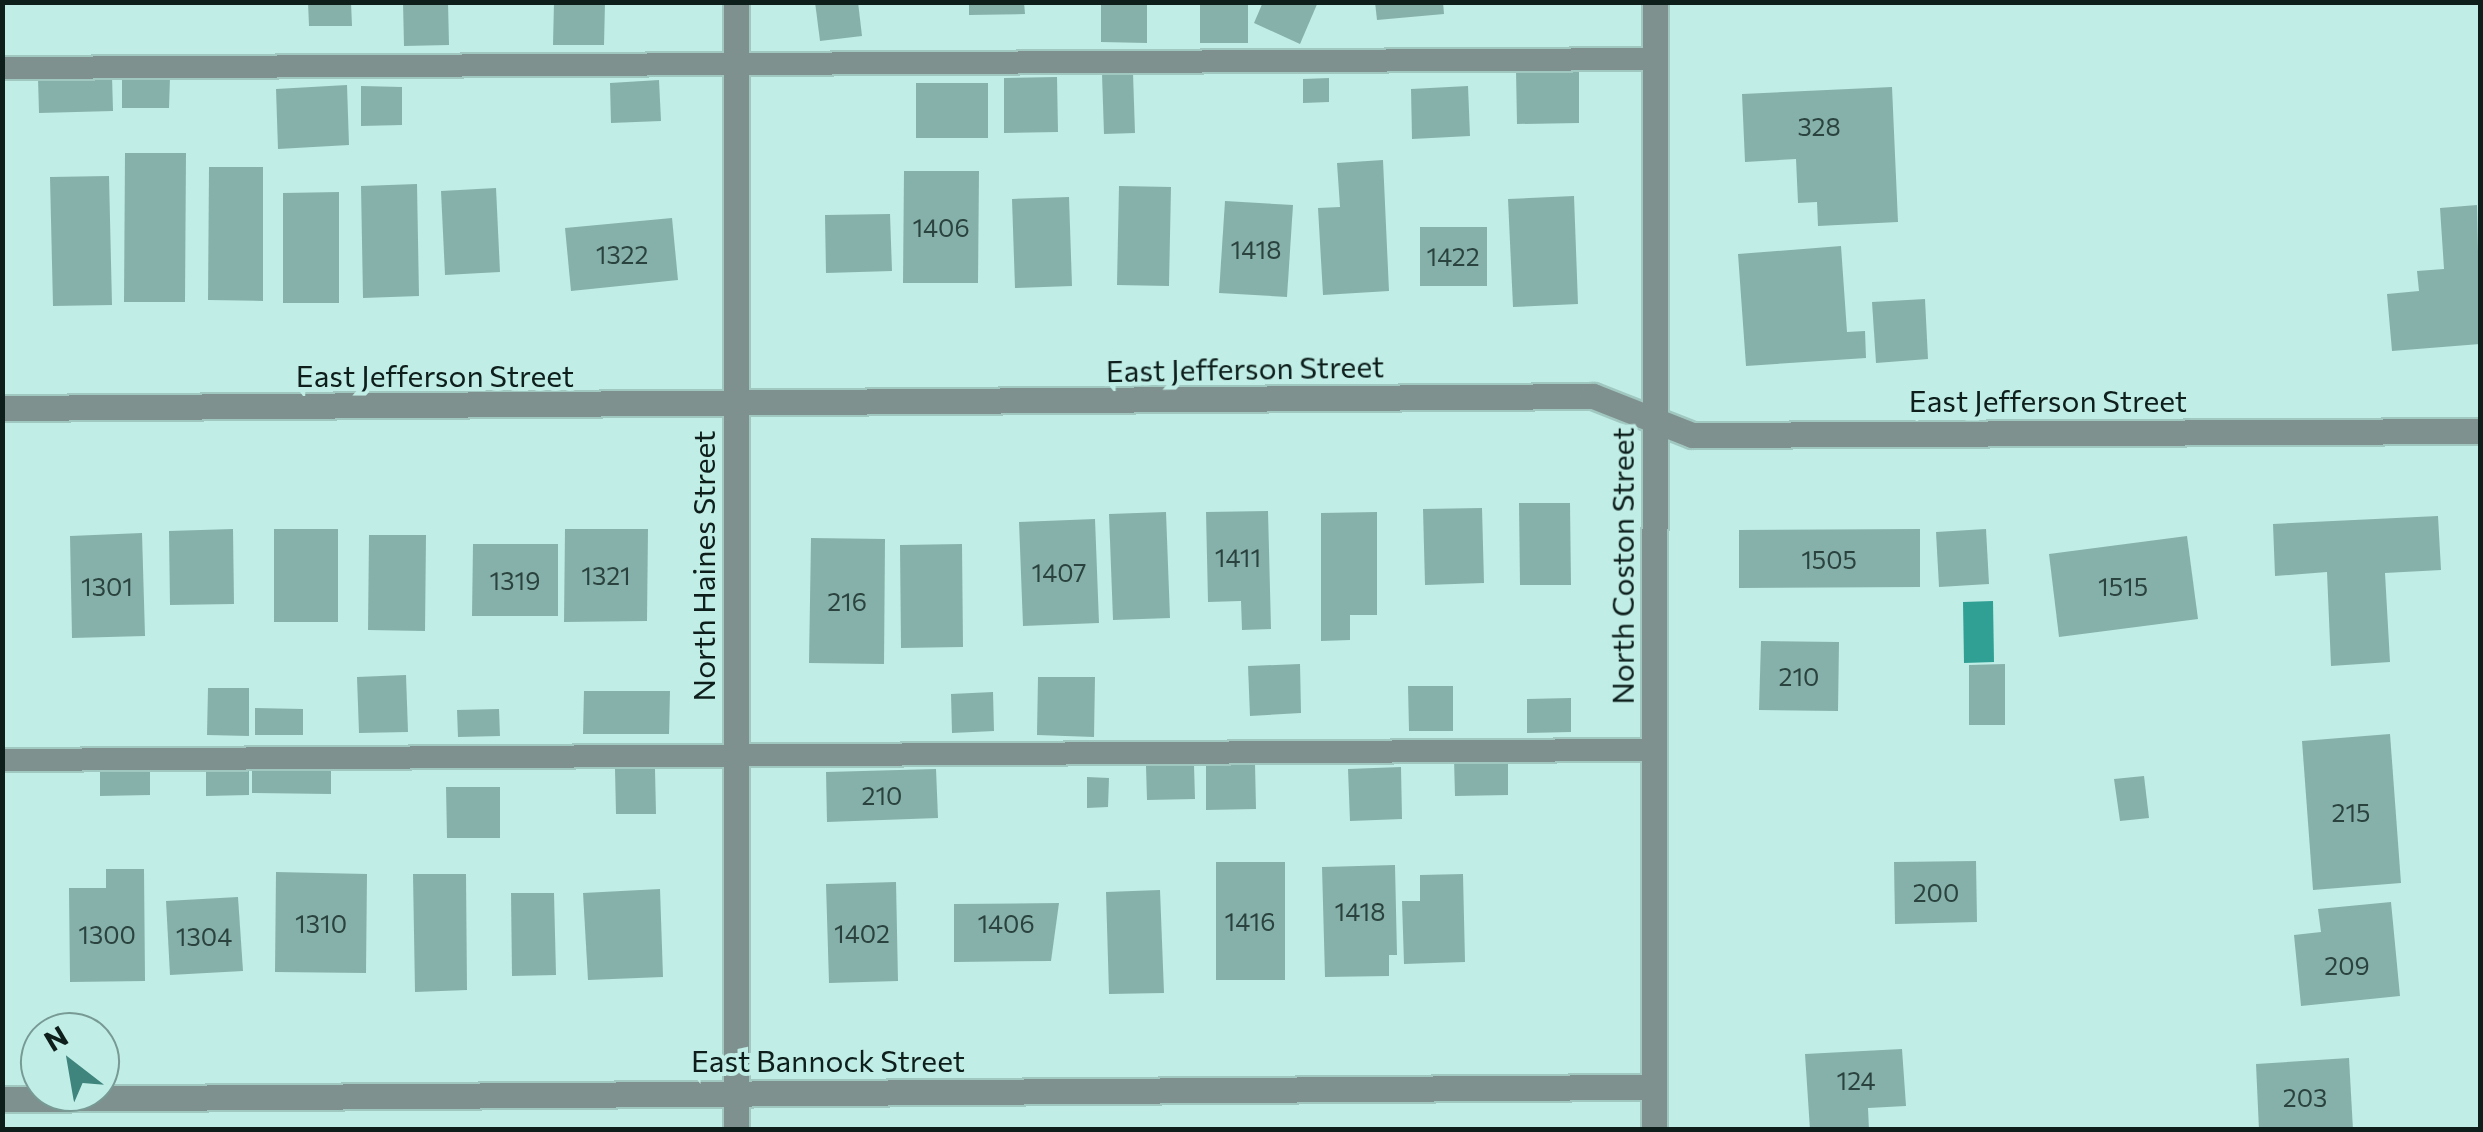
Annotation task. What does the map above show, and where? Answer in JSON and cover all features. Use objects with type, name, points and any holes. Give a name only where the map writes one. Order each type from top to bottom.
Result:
[{"type":"street","name":"North Haines Street","points":[[736,2],[736,1130]]},
{"type":"street","name":"North Coston Street","points":[[1654,2],[1654,1130]]},
{"type":"street","name":"East Jefferson Street","points":[[2,408],[736,407],[1593,396],[1692,435],[2480,430]]},
{"type":"street","name":"East Bannock Street","points":[[2,1099],[1654,1087]]},
{"type":"lane","points":[[2,68],[1654,59]]},
{"type":"lane","points":[[2,760],[1654,750]]},
{"type":"water","points":[[1993,601],[1994,662],[1964,663],[1963,602]]},
{"type":"building","points":[[308,2],[351,2],[352,26],[309,26]]},
{"type":"building","points":[[403,2],[448,2],[449,45],[404,46]]},
{"type":"building","points":[[554,2],[605,2],[604,45],[553,45]]},
{"type":"building","points":[[815,2],[858,2],[862,36],[820,41]]},
{"type":"building","points":[[969,2],[1024,2],[1025,14],[969,15]]},
{"type":"building","points":[[1101,2],[1147,2],[1147,43],[1101,42]]},
{"type":"building","points":[[1263,2],[1318,2],[1300,44],[1254,23]]},
{"type":"building","points":[[1375,2],[1443,2],[1444,14],[1377,20]]},
{"type":"building","points":[[1200,3],[1248,3],[1248,43],[1200,43]]},
{"type":"building","points":[[1516,70],[1579,70],[1579,123],[1517,124]]},
{"type":"building","points":[[1133,73],[1135,133],[1104,134],[1102,74]]},
{"type":"building","points":[[112,76],[113,111],[39,113],[38,78]]},
{"type":"building","points":[[1057,77],[1058,132],[1004,133],[1004,78]]},
{"type":"building","points":[[122,78],[170,78],[169,108],[122,108]]},
{"type":"building","points":[[1329,78],[1329,102],[1303,103],[1303,79]]},
{"type":"building","points":[[659,80],[661,121],[611,123],[610,83]]},
{"type":"building","points":[[916,83],[988,83],[988,138],[916,138]]},
{"type":"building","points":[[347,85],[349,145],[278,149],[276,89]]},
{"type":"building","points":[[361,86],[402,87],[402,125],[361,126]]},
{"type":"building","points":[[1468,86],[1470,136],[1412,139],[1411,89]]},
{"type":"building","points":[[1892,87],[1898,222],[1818,226],[1817,202],[1798,203],[1796,159],[1745,162],[1742,94]]},
{"type":"building","points":[[125,153],[186,153],[185,302],[124,302]]},
{"type":"building","points":[[1383,160],[1389,291],[1323,295],[1318,208],[1340,207],[1337,163]]},
{"type":"building","points":[[209,167],[263,167],[263,301],[208,300]]},
{"type":"building","points":[[904,171],[979,171],[978,283],[903,283]]},
{"type":"building","points":[[109,176],[112,305],[53,306],[50,177]]},
{"type":"building","points":[[417,184],[419,296],[363,298],[361,186]]},
{"type":"building","points":[[1119,186],[1171,187],[1169,286],[1117,285]]},
{"type":"building","points":[[496,188],[500,272],[445,275],[441,191]]},
{"type":"building","points":[[339,192],[339,303],[283,303],[283,193]]},
{"type":"building","points":[[1574,196],[1578,304],[1513,307],[1508,199]]},
{"type":"building","points":[[1069,197],[1072,286],[1015,288],[1012,199]]},
{"type":"building","points":[[1225,201],[1293,205],[1287,297],[1219,293]]},
{"type":"building","points":[[2477,205],[2480,344],[2392,351],[2387,294],[2419,291],[2417,271],[2444,269],[2440,208]]},
{"type":"building","points":[[890,214],[892,271],[826,273],[825,215]]},
{"type":"building","points":[[672,218],[678,280],[571,291],[565,228]]},
{"type":"building","points":[[1420,227],[1487,227],[1487,286],[1420,286]]},
{"type":"building","points":[[1841,246],[1847,332],[1865,331],[1866,358],[1746,366],[1738,254]]},
{"type":"building","points":[[1925,299],[1928,359],[1876,363],[1872,302]]},
{"type":"building","points":[[1519,503],[1570,503],[1571,585],[1520,585]]},
{"type":"building","points":[[1482,508],[1484,583],[1425,585],[1423,509]]},
{"type":"building","points":[[1268,511],[1271,629],[1242,630],[1241,601],[1208,602],[1206,512]]},
{"type":"building","points":[[1166,512],[1170,618],[1113,620],[1109,514]]},
{"type":"building","points":[[1377,512],[1377,615],[1350,615],[1350,640],[1321,641],[1321,513]]},
{"type":"building","points":[[2438,516],[2441,570],[2385,573],[2390,662],[2331,666],[2327,572],[2275,576],[2273,524]]},
{"type":"building","points":[[1095,519],[1099,623],[1023,626],[1019,522]]},
{"type":"building","points":[[233,529],[234,604],[170,605],[169,531]]},
{"type":"building","points":[[274,529],[338,529],[338,622],[274,622]]},
{"type":"building","points":[[565,529],[648,529],[647,621],[564,622]]},
{"type":"building","points":[[1920,529],[1920,587],[1739,588],[1739,530]]},
{"type":"building","points":[[1986,529],[1989,584],[1939,587],[1936,532]]},
{"type":"building","points":[[142,533],[145,636],[72,638],[70,536]]},
{"type":"building","points":[[369,535],[426,535],[425,631],[368,630]]},
{"type":"building","points":[[2187,536],[2198,619],[2059,637],[2049,554]]},
{"type":"building","points":[[811,538],[885,539],[884,664],[809,663]]},
{"type":"building","points":[[473,544],[558,544],[558,616],[472,616]]},
{"type":"building","points":[[962,544],[963,647],[901,648],[900,545]]},
{"type":"building","points":[[1761,641],[1839,642],[1838,711],[1759,710]]},
{"type":"building","points":[[1300,664],[1301,713],[1250,716],[1248,666]]},
{"type":"building","points":[[2005,664],[2005,725],[1969,725],[1969,665]]},
{"type":"building","points":[[406,675],[408,732],[359,733],[357,677]]},
{"type":"building","points":[[1038,677],[1095,677],[1094,737],[1037,735]]},
{"type":"building","points":[[1408,686],[1453,686],[1453,731],[1409,731]]},
{"type":"building","points":[[208,688],[249,688],[249,736],[207,735]]},
{"type":"building","points":[[584,691],[670,691],[669,734],[583,734]]},
{"type":"building","points":[[993,692],[994,731],[952,733],[951,694]]},
{"type":"building","points":[[1571,698],[1571,732],[1527,733],[1527,699]]},
{"type":"building","points":[[255,708],[303,709],[303,735],[255,735]]},
{"type":"building","points":[[499,709],[500,736],[458,737],[457,710]]},
{"type":"building","points":[[2390,734],[2401,883],[2313,890],[2302,741]]},
{"type":"building","points":[[1508,758],[1508,795],[1455,796],[1454,759]]},
{"type":"building","points":[[1255,763],[1256,809],[1206,810],[1206,764]]},
{"type":"building","points":[[1194,765],[1195,799],[1147,800],[1146,766]]},
{"type":"building","points":[[1401,767],[1402,819],[1350,821],[1348,769]]},
{"type":"building","points":[[252,768],[331,768],[331,794],[252,793]]},
{"type":"building","points":[[100,769],[150,769],[150,795],[100,796]]},
{"type":"building","points":[[615,769],[655,769],[656,814],[616,814]]},
{"type":"building","points":[[936,769],[938,818],[827,822],[826,772]]},
{"type":"building","points":[[206,770],[249,770],[249,795],[206,796]]},
{"type":"building","points":[[2144,776],[2149,818],[2120,821],[2114,779]]},
{"type":"building","points":[[1087,777],[1109,778],[1108,807],[1087,808]]},
{"type":"building","points":[[446,787],[500,787],[500,838],[447,838]]},
{"type":"building","points":[[1976,861],[1977,922],[1895,924],[1894,862]]},
{"type":"building","points":[[1216,862],[1285,862],[1285,980],[1216,980]]},
{"type":"building","points":[[1395,865],[1397,955],[1389,955],[1389,976],[1325,977],[1322,867]]},
{"type":"building","points":[[106,869],[144,869],[145,981],[70,982],[69,888],[106,888]]},
{"type":"building","points":[[276,872],[367,874],[366,973],[275,972]]},
{"type":"building","points":[[413,874],[466,874],[467,990],[415,992]]},
{"type":"building","points":[[1463,874],[1465,962],[1404,964],[1402,901],[1420,901],[1420,875]]},
{"type":"building","points":[[896,882],[898,981],[829,983],[826,884]]},
{"type":"building","points":[[660,889],[663,977],[588,980],[583,893]]},
{"type":"building","points":[[1160,890],[1164,993],[1109,994],[1106,892]]},
{"type":"building","points":[[511,893],[554,893],[556,975],[512,976]]},
{"type":"building","points":[[238,897],[243,971],[170,975],[166,901]]},
{"type":"building","points":[[2391,902],[2400,996],[2301,1006],[2294,935],[2321,932],[2318,909]]},
{"type":"building","points":[[1059,903],[1051,961],[954,962],[954,904]]},
{"type":"building","points":[[1902,1049],[1906,1106],[1868,1108],[1869,1130],[1810,1130],[1805,1054]]},
{"type":"building","points":[[2349,1058],[2353,1130],[2259,1130],[2256,1064]]}]
